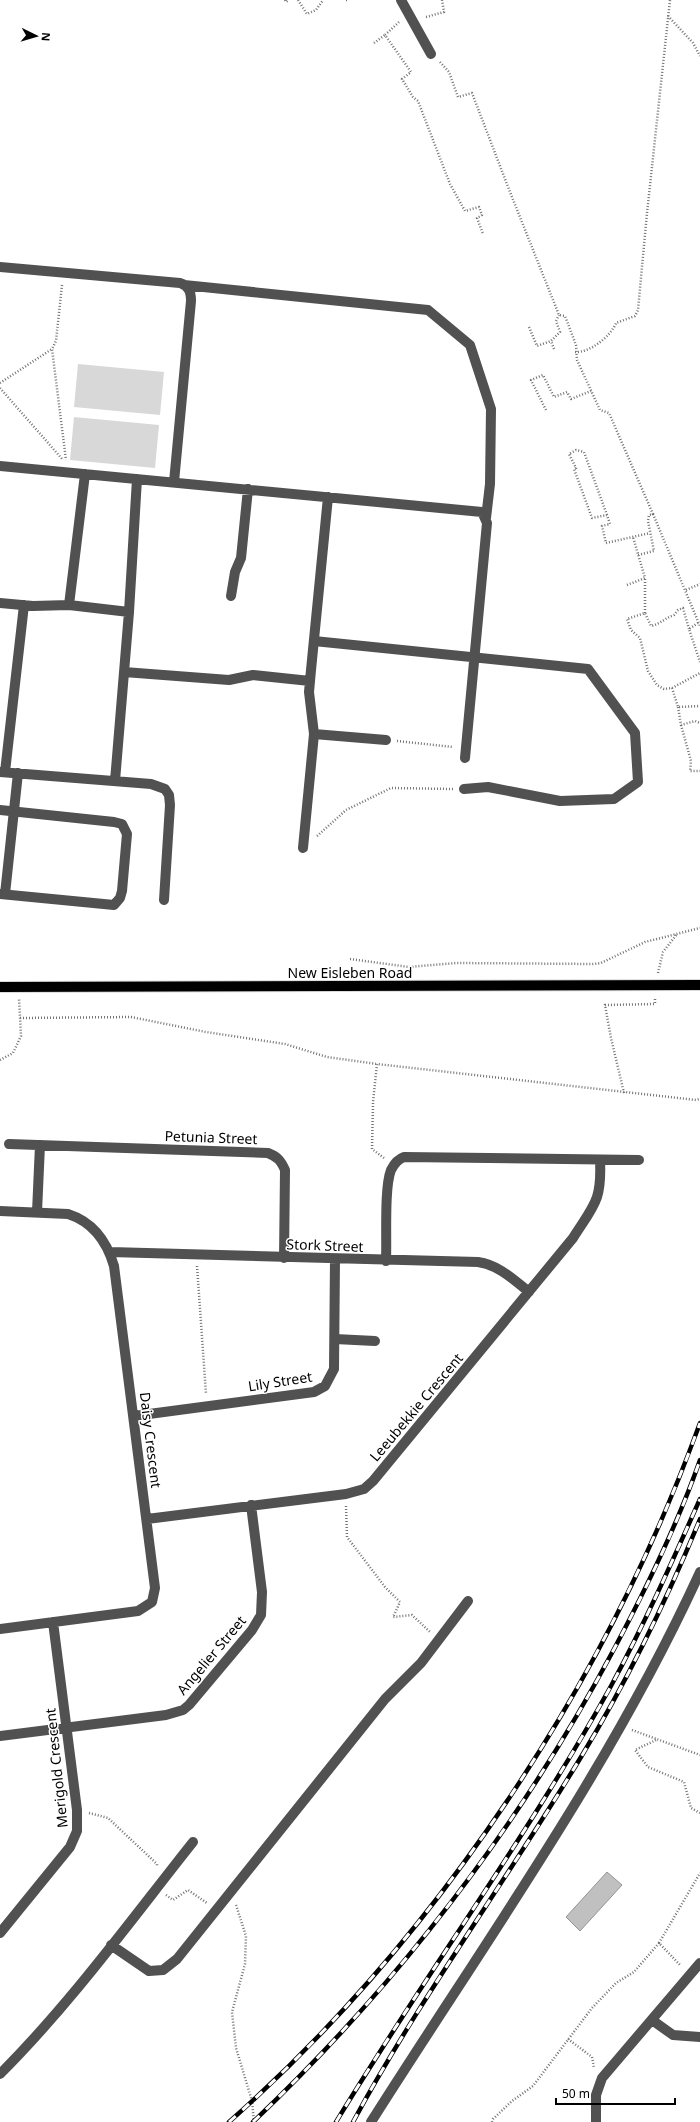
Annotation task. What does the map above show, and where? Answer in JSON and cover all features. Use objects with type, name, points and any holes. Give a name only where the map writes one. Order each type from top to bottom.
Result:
[{"type":"main road","name":"New Eisleben Road","points":[[0,987],[700,985]]},
{"type":"street","points":[[401,0],[418,28],[431,54]]},
{"type":"street","points":[[0,268],[64,272],[428,310],[470,346],[491,409],[490,484],[465,754]]},
{"type":"street","points":[[174,482],[191,301],[191,294],[184,285]]},
{"type":"street","points":[[0,466],[479,511],[486,518]]},
{"type":"street","points":[[69,605],[85,474]]},
{"type":"street","points":[[115,781],[129,612],[137,479]]},
{"type":"street","points":[[231,596],[235,572],[241,558],[248,489]]},
{"type":"street","points":[[303,848],[314,734],[309,692],[328,497]]},
{"type":"street","points":[[0,603],[24,605],[69,605],[129,612]]},
{"type":"street","points":[[24,605],[3,772],[115,781],[159,786],[165,789],[169,795],[170,805],[164,900]]},
{"type":"street","points":[[314,641],[588,669],[635,733],[638,782],[614,799],[560,801],[488,787],[464,789]]},
{"type":"street","points":[[124,672],[229,680],[254,675],[310,681]]},
{"type":"street","points":[[314,734],[386,740]]},
{"type":"street","points":[[0,810],[14,812],[122,824],[127,834],[122,891],[117,903],[108,905],[2,894],[5,854],[14,812],[18,773]]},
{"type":"street","name":"Petunia Street","points":[[9,1144],[268,1153],[276,1156],[282,1162],[285,1170],[284,1258]]},
{"type":"street","points":[[37,1212],[40,1145]]},
{"type":"street","points":[[386,1261],[389,1180],[394,1165],[398,1159],[410,1156],[639,1160]]},
{"type":"street","name":"Leeubekkie Crescent","points":[[147,1518],[346,1494],[364,1489],[373,1481],[573,1238],[597,1200],[601,1183],[600,1160]]},
{"type":"street","name":"Daisy Crescent","points":[[0,1211],[68,1214],[84,1221],[103,1240],[110,1252],[114,1266],[155,1588],[152,1602],[138,1611],[0,1629]]},
{"type":"street","name":"Stork Street","points":[[110,1252],[487,1263],[498,1269],[529,1292]]},
{"type":"street","name":"Lily Street","points":[[134,1416],[319,1390],[330,1379],[334,1369],[335,1259]]},
{"type":"street","points":[[335,1339],[375,1341]]},
{"type":"street","name":"Angelier Street","points":[[0,1736],[166,1715],[182,1710],[189,1705],[252,1630],[261,1615],[262,1592],[251,1505]]},
{"type":"street","points":[[371,2122],[572,1808],[655,1664],[700,1572]]},
{"type":"street","points":[[111,1945],[146,1969],[159,1972],[177,1959],[385,1699],[421,1664],[468,1601]]},
{"type":"street","name":"Merigold Crescent","points":[[0,1933],[70,1848],[77,1831],[77,1810],[53,1622]]},
{"type":"street","points":[[0,2074],[24,2050],[111,1945],[193,1842]]},
{"type":"street","points":[[596,2122],[596,2095],[602,2078],[700,1963]]},
{"type":"street","points":[[652,2020],[673,2035],[700,2037]]},
{"type":"path","points":[[285,0],[286,2],[289,0]]},
{"type":"path","points":[[298,0],[307,14],[316,10],[323,0]]},
{"type":"path","points":[[418,28],[426,23],[425,17],[444,12],[442,0]]},
{"type":"path","points":[[575,352],[581,352],[596,345],[614,329],[616,323],[635,316],[638,310],[644,234],[670,0]]},
{"type":"path","points":[[374,43],[385,35],[409,12]]},
{"type":"path","points":[[668,16],[693,42],[700,56]]},
{"type":"path","points":[[385,35],[411,72],[402,79],[413,97],[418,100],[450,184],[465,211],[479,207],[482,215],[477,218],[483,234]]},
{"type":"path","points":[[431,54],[449,72],[458,97],[472,93],[520,219],[559,315],[556,321],[560,332],[551,341],[537,346],[529,327]]},
{"type":"path","points":[[0,382],[52,349],[56,341],[64,272]]},
{"type":"path","points":[[559,315],[565,316],[576,346],[575,352],[577,360],[600,410],[609,413],[686,590],[700,626]]},
{"type":"path","points":[[551,341],[554,349]]},
{"type":"path","points":[[0,388],[66,463],[52,349]]},
{"type":"path","points":[[546,410],[531,380],[543,375],[554,397],[567,392],[571,399],[591,391]]},
{"type":"path","points":[[607,515],[592,518],[574,469],[576,468],[569,454],[576,450],[584,452],[607,515],[610,524],[602,526],[606,543],[650,533]]},
{"type":"path","points":[[638,555],[654,551],[648,521],[649,515],[653,514]]},
{"type":"path","points":[[633,537],[645,578],[645,613],[651,626],[658,624],[665,618],[674,615],[682,608],[700,662]]},
{"type":"path","points":[[627,585],[645,578]]},
{"type":"path","points":[[686,590],[700,584]]},
{"type":"path","points":[[645,613],[627,619],[631,630],[640,638],[648,671],[657,685],[664,689],[672,688],[700,673]]},
{"type":"path","points":[[689,629],[698,623]]},
{"type":"path","points":[[672,688],[691,761],[690,771],[700,771]]},
{"type":"path","points":[[678,707],[700,706]]},
{"type":"path","points":[[682,725],[695,721],[700,723]]},
{"type":"path","points":[[386,740],[465,754]]},
{"type":"path","points":[[303,848],[346,810],[391,788],[464,789]]},
{"type":"path","points":[[350,959],[410,967],[456,963],[594,964],[601,963],[645,942],[700,928]]},
{"type":"path","points":[[624,1093],[610,1038],[605,1005],[655,1004],[655,985],[663,952],[678,934]]},
{"type":"path","points":[[0,1060],[13,1053],[21,1036],[19,987]]},
{"type":"path","points":[[20,1018],[131,1018],[206,1032],[285,1044],[327,1058],[624,1093],[700,1100]]},
{"type":"path","points":[[377,1064],[372,1102],[372,1149],[394,1165]]},
{"type":"path","points":[[196,1255],[207,1406]]},
{"type":"path","points":[[346,1494],[347,1537],[384,1587],[400,1602],[394,1617],[412,1615],[438,1641]]},
{"type":"path","points":[[621,1725],[656,1740],[700,1754]]},
{"type":"path","points":[[656,1740],[635,1750],[648,1767],[684,1782],[691,1808],[700,1813]]},
{"type":"path","points":[[77,1810],[108,1818],[157,1864],[157,1887],[173,1900],[188,1890],[217,1909]]},
{"type":"path","points":[[492,2122],[493,2119],[512,2101],[533,2086],[592,2008],[616,1983],[634,1972],[659,1943],[700,1873]]},
{"type":"path","points":[[231,1891],[246,1936],[245,1964],[232,2012],[236,2048],[252,2101],[254,2122]]},
{"type":"path","points":[[659,1943],[690,1974]]},
{"type":"path","points":[[568,2039],[592,2057],[594,2068],[602,2078]]},
{"type":"shaded area","points":[[78,364],[164,372],[160,415],[74,407]]},
{"type":"shaded area","points":[[74,417],[159,425],[155,468],[70,460]]},
{"type":"building","points":[[607,1872],[622,1885],[580,1931],[566,1917]]},
{"type":"railway","points":[[229,2122],[305,2050],[377,1972],[444,1889],[507,1801],[564,1710],[616,1616],[661,1520],[700,1423]]},
{"type":"railway","points":[[253,2122],[306,2070],[357,2015],[452,1901],[496,1841],[537,1780],[613,1651],[660,1557],[691,1485],[700,1460]]},
{"type":"railway","points":[[336,2122],[370,2067],[546,1797],[579,1742],[635,1640],[700,1499]]},
{"type":"railway","points":[[353,2122],[407,2029],[553,1803],[598,1728],[660,1611],[700,1519]]}]
